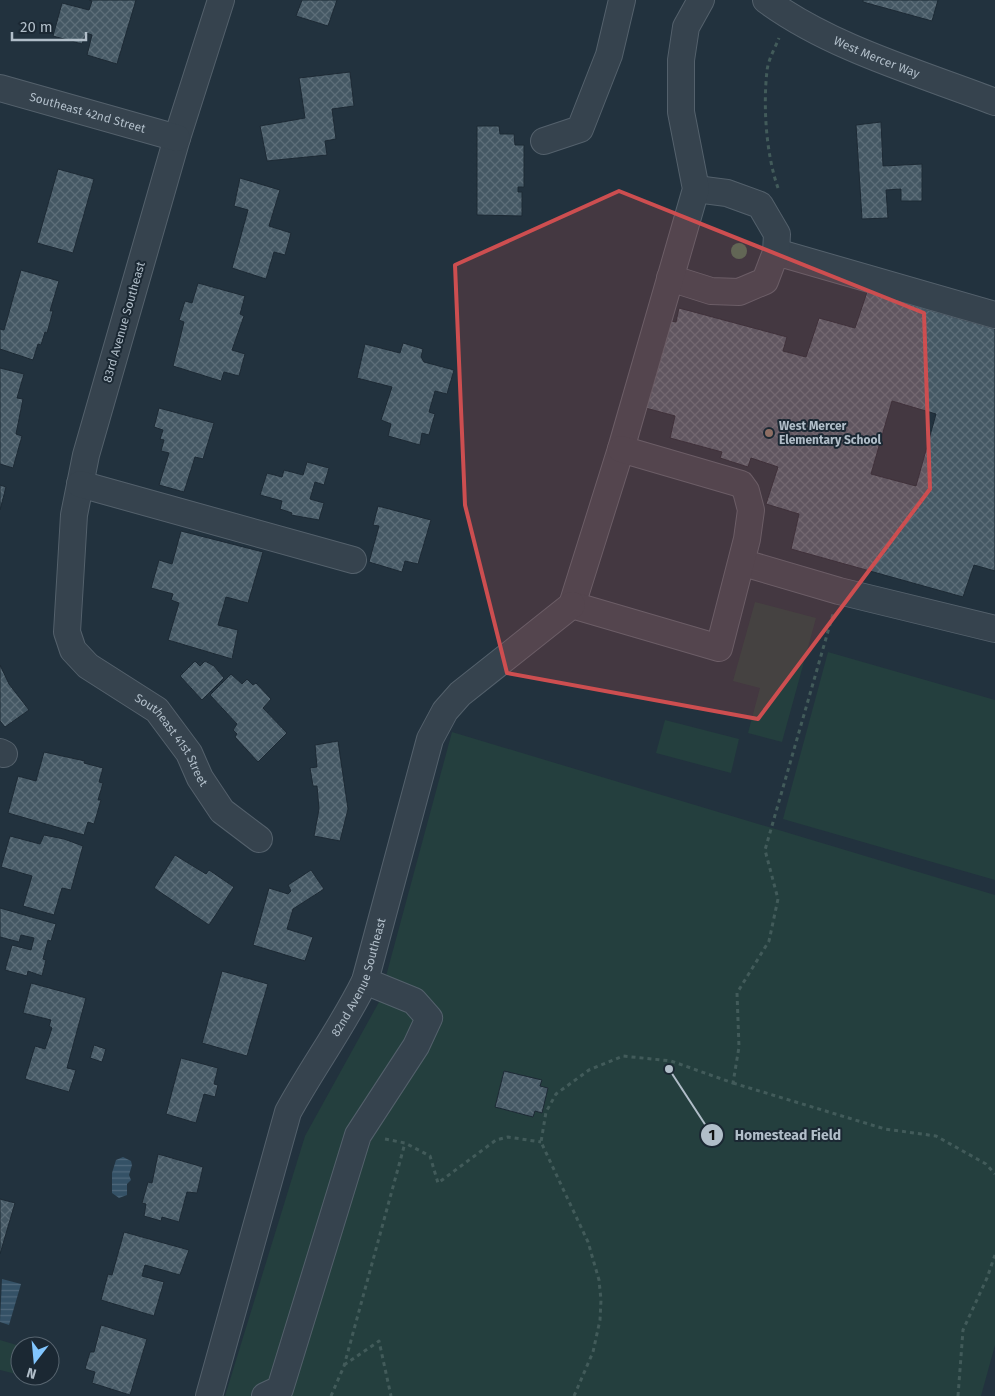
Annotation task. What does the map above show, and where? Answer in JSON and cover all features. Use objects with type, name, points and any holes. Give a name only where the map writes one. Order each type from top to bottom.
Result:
[{"type":"street","name":"83rd Avenue Southeast","points":[[73,650],[67,632],[70,561],[74,516],[80,484],[177,138],[221,0]]},
{"type":"street","points":[[544,141],[580,129],[609,55],[622,0]]},
{"type":"street","points":[[621,449],[741,484],[746,491],[751,510],[747,539],[719,648],[572,605],[621,449],[696,189],[681,112],[681,60],[686,28],[701,0]]},
{"type":"street","name":"West Mercer Way","points":[[766,0],[788,16],[855,48],[995,102]]},
{"type":"street","name":"Southeast 42nd Street","points":[[0,88],[177,138]]},
{"type":"street","points":[[670,278],[711,291],[739,292],[765,281],[776,252],[778,234],[760,205],[727,193],[696,189]]},
{"type":"street","points":[[776,252],[995,315]]},
{"type":"street","points":[[80,484],[353,560]]},
{"type":"street","points":[[754,566],[839,592],[995,629]]},
{"type":"street","name":"82nd Avenue Southeast","points":[[209,1396],[288,1112],[308,1076],[352,1007],[365,981],[430,739],[444,711],[460,694],[572,605]]},
{"type":"street","name":"Southeast 41st Street","points":[[73,650],[88,666],[104,678],[157,710],[189,753],[200,778],[222,811],[259,839]]},
{"type":"street","points":[[265,1396],[280,1389],[358,1135],[416,1046],[429,1018],[414,1001],[365,981]]},
{"type":"path","points":[[780,192],[774,175],[767,138],[767,69],[788,16]]},
{"type":"path","points":[[733,1083],[739,1047],[737,993],[769,941],[778,899],[765,850],[839,592]]},
{"type":"path","points":[[574,1396],[593,1352],[597,1336],[601,1300],[599,1280],[588,1242],[541,1142],[546,1112],[556,1094],[590,1070],[623,1056],[671,1061],[733,1083],[885,1129],[936,1136],[986,1164],[995,1174]]},
{"type":"path","points":[[358,1135],[405,1143],[430,1156],[438,1183],[496,1140],[508,1137],[541,1142]]},
{"type":"path","points":[[331,1396],[344,1366],[405,1143]]},
{"type":"path","points":[[958,1396],[963,1330],[987,1278],[995,1255]]},
{"type":"path","points":[[344,1366],[379,1340],[391,1396]]},
{"type":"highlighted area","points":[[619,191],[924,313],[930,489],[758,719],[507,673],[465,505],[455,265]]},
{"type":"green space","points":[[755,602],[816,618],[782,742],[748,733],[760,688],[733,681]]},
{"type":"green space","points":[[828,652],[995,700],[995,880],[783,819]]},
{"type":"green space","points":[[665,720],[739,739],[731,773],[656,753]]},
{"type":"green space","points":[[452,732],[995,895],[995,1345],[981,1396],[225,1396],[305,1136],[379,1002]]},
{"type":"green space","points":[[0,1340],[10,1343],[10,1372],[0,1370]]},
{"type":"water","points":[[123,1157],[131,1161],[132,1165],[129,1175],[131,1180],[127,1184],[127,1195],[119,1198],[112,1193],[112,1173],[116,1160]]},
{"type":"water","points":[[2,1279],[21,1284],[9,1325],[0,1322]]},
{"type":"building","points":[[89,0],[136,0],[117,64],[87,55],[92,35],[86,33],[82,44],[53,36],[62,3],[89,10],[92,1]]},
{"type":"building","points":[[302,0],[337,0],[328,26],[296,16]]},
{"type":"building","points":[[863,0],[938,0],[932,21],[863,2]]},
{"type":"building","points":[[350,72],[354,106],[332,109],[336,139],[325,141],[327,155],[267,161],[260,126],[305,118],[299,78]]},
{"type":"building","points":[[881,122],[883,166],[922,164],[922,201],[901,201],[901,189],[886,190],[888,218],[862,219],[856,125]]},
{"type":"building","points":[[477,126],[499,126],[500,134],[514,134],[515,145],[524,145],[524,187],[518,187],[518,192],[522,192],[522,216],[477,215]]},
{"type":"building","points":[[58,169],[94,179],[73,253],[37,243]]},
{"type":"building","points":[[240,178],[280,190],[269,226],[291,233],[285,255],[274,252],[266,279],[232,268],[248,210],[234,206]]},
{"type":"building","points":[[21,270],[59,281],[50,311],[53,311],[47,333],[45,332],[41,345],[38,344],[33,360],[0,349],[0,329],[4,330]]},
{"type":"building","points":[[198,283],[245,296],[240,314],[244,316],[232,350],[245,354],[239,376],[224,372],[221,381],[173,366],[184,322],[179,320],[185,301],[192,303]]},
{"type":"building","name":"West Mercer Elementary School","points":[[867,292],[995,329],[995,571],[974,565],[963,597],[791,549],[799,514],[766,504],[778,467],[751,458],[748,467],[720,458],[722,452],[670,438],[675,416],[642,407],[667,320],[676,322],[679,308],[787,337],[783,351],[806,357],[819,318],[855,328]],"holes":[[[892,401],[936,414],[916,486],[871,474]]]},
{"type":"building","points":[[403,343],[423,349],[421,357],[424,362],[454,370],[447,394],[435,391],[429,412],[435,414],[429,435],[422,433],[420,445],[388,436],[391,424],[381,420],[392,387],[357,378],[365,344],[400,353]]},
{"type":"building","points":[[0,368],[24,374],[17,398],[23,399],[16,434],[22,436],[13,468],[0,464]]},
{"type":"building","points":[[159,408],[214,423],[203,459],[195,457],[184,492],[159,485],[169,453],[161,451],[164,440],[160,439],[163,430],[154,427]]},
{"type":"building","points":[[307,462],[329,468],[324,485],[315,482],[310,499],[324,503],[319,520],[291,515],[292,513],[280,509],[282,501],[260,495],[267,473],[282,477],[284,470],[303,475]]},
{"type":"building","points":[[0,485],[6,487],[0,510]]},
{"type":"building","points":[[378,506],[431,520],[418,564],[405,561],[402,572],[369,562],[379,526],[373,525]]},
{"type":"building","points":[[181,531],[263,552],[248,603],[226,597],[218,625],[238,630],[232,659],[168,640],[179,603],[171,600],[173,594],[151,588],[159,560],[172,564]]},
{"type":"building","points":[[195,661],[200,666],[205,661],[214,666],[224,678],[202,700],[180,676]]},
{"type":"building","points":[[0,665],[9,684],[29,710],[5,727],[0,721]]},
{"type":"building","points":[[231,674],[242,684],[247,679],[253,685],[256,683],[271,699],[263,708],[287,733],[258,762],[235,737],[237,734],[233,730],[237,724],[210,695]]},
{"type":"building","points":[[338,741],[348,809],[340,841],[314,836],[319,809],[317,786],[313,786],[310,768],[317,767],[315,745]]},
{"type":"building","points":[[44,752],[85,761],[84,763],[103,768],[99,782],[103,783],[98,800],[101,800],[94,824],[88,822],[84,835],[8,813],[18,776],[36,781]]},
{"type":"building","points":[[44,835],[64,839],[83,846],[71,890],[62,888],[54,915],[23,906],[32,876],[1,867],[10,836],[40,844]]},
{"type":"building","points":[[175,855],[206,874],[209,870],[234,887],[209,925],[154,888]]},
{"type":"building","points":[[311,870],[324,889],[293,909],[287,929],[313,937],[305,961],[253,945],[269,888],[288,894],[291,891],[288,885]]},
{"type":"building","points":[[0,908],[56,924],[51,941],[48,940],[43,959],[46,960],[42,976],[28,971],[27,976],[5,970],[12,945],[31,950],[34,938],[21,935],[19,942],[0,937]]},
{"type":"building","points":[[222,971],[268,984],[247,1056],[202,1043]]},
{"type":"building","points":[[31,983],[86,998],[67,1068],[76,1070],[69,1092],[25,1079],[35,1046],[45,1049],[52,1028],[49,1026],[51,1020],[23,1013]]},
{"type":"building","points":[[94,1045],[106,1049],[102,1062],[90,1058]]},
{"type":"building","points":[[181,1058],[218,1068],[214,1084],[218,1085],[215,1097],[204,1094],[196,1123],[166,1114]]},
{"type":"building","points":[[504,1071],[542,1080],[540,1086],[548,1088],[542,1113],[535,1111],[533,1117],[495,1107]]},
{"type":"building","points":[[158,1154],[203,1167],[197,1193],[187,1192],[179,1222],[162,1217],[161,1221],[144,1216],[146,1204],[142,1203],[148,1182],[152,1183]]},
{"type":"building","points":[[0,1199],[15,1203],[0,1254]]},
{"type":"building","points":[[124,1232],[189,1250],[180,1275],[145,1265],[142,1276],[164,1282],[154,1316],[101,1300],[108,1274],[112,1275]]},
{"type":"building","points":[[101,1325],[147,1339],[130,1395],[92,1383],[95,1372],[85,1369],[90,1352],[94,1352]]},
{"type":"place","name":"West Mercer Elementary School","points":[[769,433]]},
{"type":"place","name":"Homestead Field","points":[[669,1069]]}]
